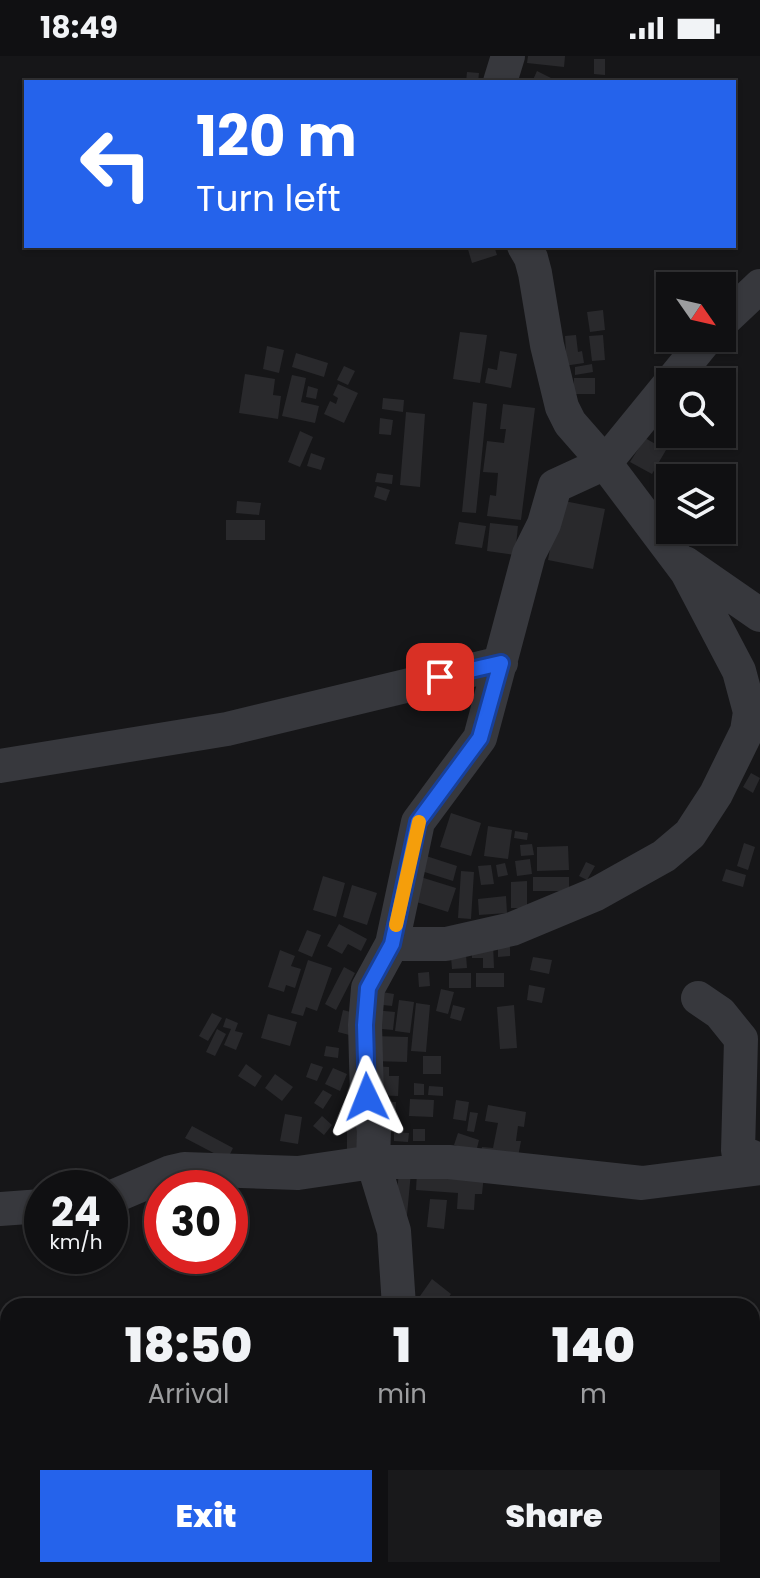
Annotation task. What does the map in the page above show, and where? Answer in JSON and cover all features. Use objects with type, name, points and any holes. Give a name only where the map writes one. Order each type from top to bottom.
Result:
[{"type":"street","points":[[501,80],[508,56]]},
{"type":"street","points":[[392,944],[446,944],[512,929],[596,894],[664,856],[690,834],[716,794],[747,731],[750,712],[739,671],[687,572],[605,463],[570,423],[562,407],[547,345],[535,273],[525,248]]},
{"type":"street","points":[[736,309],[760,286]]},
{"type":"street","points":[[398,1298],[394,1231],[373,1162],[374,1130],[367,1083],[365,1025],[368,988],[392,944],[418,822],[480,738],[529,554],[544,524],[555,486],[605,463],[696,352]]},
{"type":"street","points":[[675,557],[760,615]]},
{"type":"street","points":[[0,766],[227,729],[501,663]]},
{"type":"street","points":[[698,998],[720,1013],[741,1039],[738,1151],[760,1160]]},
{"type":"street","points":[[128,1190],[184,1169],[298,1173],[373,1162],[479,1164],[642,1183],[760,1168]]},
{"type":"street","points":[[0,1209],[24,1207]]},
{"type":"building","points":[[528,56],[565,56],[564,67],[527,63]]},
{"type":"building","points":[[594,59],[605,59],[605,75],[594,74]]},
{"type":"building","points":[[537,71],[551,78],[550,80],[533,80]]},
{"type":"building","points":[[467,72],[479,73],[478,80],[466,80]]},
{"type":"building","points":[[468,248],[495,248],[497,255],[472,263]]},
{"type":"building","points":[[603,310],[605,330],[590,332],[587,312]]},
{"type":"building","points":[[460,332],[487,335],[480,383],[453,379]]},
{"type":"building","points":[[576,335],[578,352],[582,351],[584,363],[557,367],[563,353],[566,353],[565,336]]},
{"type":"building","points":[[603,335],[605,360],[592,361],[589,336]]},
{"type":"building","points":[[267,346],[284,350],[279,373],[263,369]]},
{"type":"building","points":[[500,351],[517,354],[511,388],[485,383],[488,368],[497,370]]},
{"type":"building","points":[[296,353],[328,363],[324,377],[292,367]]},
{"type":"building","points":[[592,364],[593,372],[575,375],[575,367]]},
{"type":"building","points":[[344,366],[355,371],[348,385],[337,380]]},
{"type":"building","points":[[245,374],[275,379],[273,395],[281,396],[278,419],[239,413]]},
{"type":"building","points":[[292,375],[306,378],[301,402],[319,406],[315,423],[282,416]]},
{"type":"building","points":[[574,378],[595,378],[595,394],[574,394]]},
{"type":"building","points":[[338,384],[358,393],[344,423],[324,414],[330,401],[336,404],[338,398],[333,395]]},
{"type":"building","points":[[308,386],[318,389],[316,399],[306,397]]},
{"type":"building","points":[[383,398],[404,400],[403,412],[382,409]]},
{"type":"building","points":[[473,402],[487,404],[476,513],[462,512]]},
{"type":"building","points":[[503,404],[535,408],[521,520],[487,516],[490,495],[496,496],[498,473],[483,472],[487,441],[504,443],[506,429],[500,429]]},
{"type":"building","points":[[406,412],[425,414],[420,487],[400,485]]},
{"type":"building","points":[[380,418],[393,420],[391,435],[379,434]]},
{"type":"building","points":[[300,431],[313,437],[300,467],[288,462]]},
{"type":"building","points":[[645,438],[656,444],[656,448],[666,450],[652,474],[630,462]]},
{"type":"building","points":[[311,453],[325,458],[321,470],[307,466]]},
{"type":"building","points":[[377,473],[393,475],[392,484],[375,482]]},
{"type":"building","points":[[377,486],[390,490],[386,501],[374,497]]},
{"type":"building","points":[[559,500],[605,509],[593,569],[548,560]]},
{"type":"building","points":[[237,501],[261,503],[259,515],[236,513]]},
{"type":"building","points":[[226,520],[265,520],[265,540],[226,540]]},
{"type":"building","points":[[459,522],[486,526],[482,548],[455,544]]},
{"type":"building","points":[[490,523],[518,526],[515,555],[487,551]]},
{"type":"building","points":[[751,773],[760,778],[753,793],[743,787]]},
{"type":"building","points":[[451,813],[481,823],[471,856],[440,847]]},
{"type":"building","points":[[488,826],[512,830],[508,859],[484,856]]},
{"type":"building","points":[[515,831],[528,833],[527,840],[514,838]]},
{"type":"building","points":[[744,843],[755,847],[748,870],[737,866]]},
{"type":"building","points":[[532,844],[534,855],[521,856],[520,845]]},
{"type":"building","points":[[568,846],[569,870],[537,871],[537,847]]},
{"type":"building","points":[[420,854],[457,866],[453,881],[415,869]]},
{"type":"building","points":[[530,859],[532,874],[517,876],[515,861]]},
{"type":"building","points":[[586,862],[595,866],[587,880],[579,876]]},
{"type":"building","points":[[505,863],[508,875],[498,877],[496,865]]},
{"type":"building","points":[[491,865],[494,884],[481,885],[478,866]]},
{"type":"building","points":[[726,869],[746,875],[743,887],[722,881]]},
{"type":"building","points":[[461,871],[474,872],[471,919],[458,918]]},
{"type":"building","points":[[414,875],[456,888],[448,912],[407,899]]},
{"type":"building","points":[[323,876],[345,883],[336,917],[313,910]]},
{"type":"building","points":[[533,877],[569,877],[569,891],[533,891]]},
{"type":"building","points":[[527,881],[527,908],[511,908],[511,882]]},
{"type":"building","points":[[352,885],[377,893],[367,925],[343,917]]},
{"type":"building","points":[[506,896],[507,913],[479,915],[478,899]]},
{"type":"building","points":[[339,924],[367,939],[361,951],[348,944],[342,954],[327,946]]},
{"type":"building","points":[[307,930],[321,935],[312,957],[298,951]]},
{"type":"building","points":[[472,943],[493,943],[494,968],[483,968],[483,958],[472,958]]},
{"type":"building","points":[[510,944],[510,956],[498,957],[498,945]]},
{"type":"building","points":[[280,950],[295,956],[291,966],[301,969],[295,988],[286,985],[284,992],[268,987]]},
{"type":"building","points":[[466,955],[467,968],[452,969],[451,957]]},
{"type":"building","points":[[533,957],[552,960],[549,974],[530,970]]},
{"type":"building","points":[[308,960],[332,968],[317,1011],[306,1007],[303,1016],[291,1013]]},
{"type":"building","points":[[344,967],[355,973],[336,1010],[325,1004]]},
{"type":"building","points":[[429,972],[430,986],[419,987],[418,973]]},
{"type":"building","points":[[449,973],[471,973],[471,988],[449,988]]},
{"type":"building","points":[[476,973],[504,973],[504,987],[476,987]]},
{"type":"building","points":[[529,985],[545,988],[542,1003],[527,1000]]},
{"type":"building","points":[[441,989],[454,992],[448,1014],[436,1011]]},
{"type":"building","points":[[376,991],[394,994],[392,1006],[374,1004]]},
{"type":"building","points":[[399,1000],[414,1002],[410,1033],[395,1031]]},
{"type":"building","points":[[416,1003],[430,1005],[426,1052],[411,1051]]},
{"type":"building","points":[[453,1005],[465,1008],[461,1021],[450,1018]]},
{"type":"building","points":[[514,1005],[517,1048],[500,1049],[497,1007]]},
{"type":"building","points":[[343,1010],[362,1015],[357,1037],[338,1032]]},
{"type":"building","points":[[373,1010],[395,1012],[393,1030],[371,1028]]},
{"type":"building","points":[[212,1013],[222,1018],[208,1041],[199,1036]]},
{"type":"building","points":[[268,1014],[297,1022],[290,1046],[261,1038]]},
{"type":"building","points":[[226,1018],[238,1023],[235,1031],[243,1033],[236,1050],[224,1045],[231,1029],[223,1027]]},
{"type":"building","points":[[217,1029],[226,1034],[215,1056],[206,1052]]},
{"type":"building","points":[[373,1036],[408,1037],[407,1062],[372,1061]]},
{"type":"building","points":[[326,1046],[339,1048],[338,1058],[324,1056]]},
{"type":"building","points":[[423,1056],[441,1056],[441,1074],[423,1074]]},
{"type":"building","points":[[311,1063],[323,1067],[317,1081],[306,1077]]},
{"type":"building","points":[[246,1064],[262,1076],[255,1087],[238,1076]]},
{"type":"building","points":[[373,1066],[389,1067],[389,1076],[399,1076],[398,1096],[371,1095]]},
{"type":"building","points":[[333,1068],[347,1074],[340,1091],[325,1084]]},
{"type":"building","points":[[275,1074],[293,1087],[282,1101],[265,1088]]},
{"type":"building","points":[[414,1083],[424,1084],[424,1095],[414,1095]]},
{"type":"building","points":[[429,1086],[443,1087],[443,1096],[428,1095]]},
{"type":"building","points":[[323,1090],[332,1095],[323,1109],[314,1103]]},
{"type":"building","points":[[410,1099],[434,1100],[433,1117],[409,1116]]},
{"type":"building","points":[[456,1100],[469,1102],[466,1121],[453,1119]]},
{"type":"building","points":[[375,1102],[396,1102],[395,1123],[374,1122]]},
{"type":"building","points":[[488,1105],[526,1112],[524,1127],[518,1126],[516,1141],[521,1141],[517,1162],[480,1156],[482,1147],[493,1148],[498,1123],[485,1121]]},
{"type":"building","points":[[347,1109],[367,1109],[366,1154],[347,1154]]},
{"type":"building","points":[[470,1112],[478,1113],[474,1132],[467,1131]]},
{"type":"building","points":[[285,1114],[302,1117],[298,1144],[280,1141]]},
{"type":"building","points":[[322,1116],[332,1125],[324,1135],[313,1126]]},
{"type":"building","points":[[192,1126],[233,1148],[227,1160],[185,1138]]},
{"type":"building","points":[[413,1129],[425,1129],[425,1141],[413,1141]]},
{"type":"building","points":[[394,1132],[409,1133],[408,1142],[394,1141]]},
{"type":"building","points":[[458,1133],[479,1140],[476,1152],[454,1145]]},
{"type":"building","points":[[399,1171],[411,1172],[407,1215],[395,1215]]},
{"type":"building","points":[[417,1172],[484,1175],[482,1194],[475,1194],[474,1210],[457,1209],[458,1193],[416,1190]]},
{"type":"building","points":[[430,1199],[447,1200],[444,1229],[427,1227]]},
{"type":"building","points":[[432,1279],[451,1294],[448,1298],[420,1296]]},
{"type":"slow traffic","points":[[396,925],[419,822]]},
{"type":"route","points":[[367,1097],[365,1025],[368,988],[392,944],[418,822],[480,738],[501,663],[440,677]]}]
